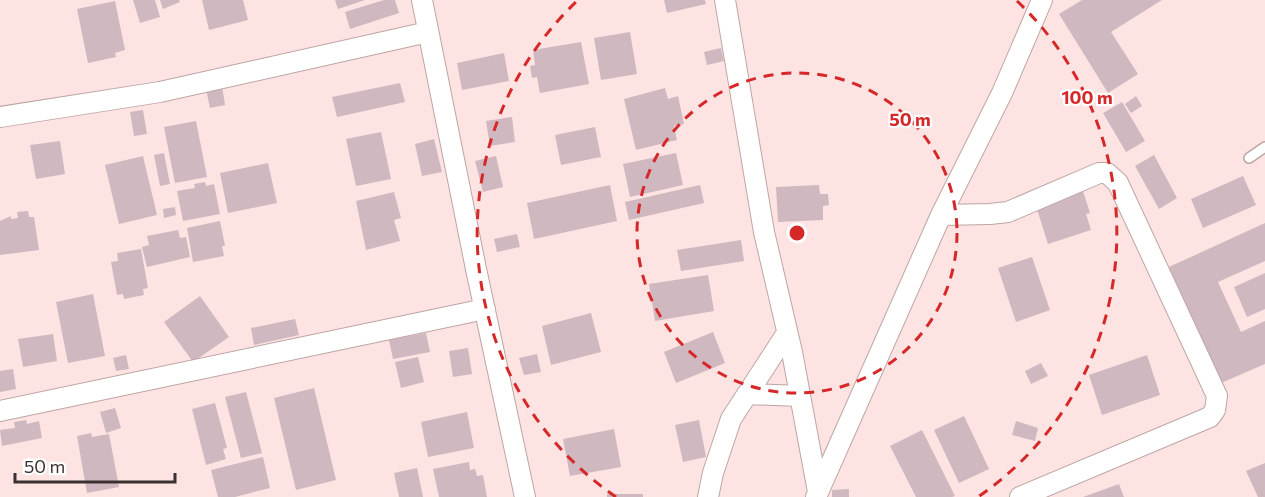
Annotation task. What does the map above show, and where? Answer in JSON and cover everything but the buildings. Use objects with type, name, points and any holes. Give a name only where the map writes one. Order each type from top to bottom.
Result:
[{"type":"street","points":[[422,0],[525,497]]},
{"type":"street","points":[[724,0],[764,232],[800,396],[817,494]]},
{"type":"street","points":[[817,494],[941,215],[1002,93],[1042,0]]},
{"type":"street","points":[[0,117],[160,92],[428,32]]},
{"type":"street","points":[[941,215],[1008,212],[1099,173],[1107,173],[1119,183],[1217,396],[1215,410],[1210,417],[1020,497]]},
{"type":"street","points":[[0,411],[485,309]]},
{"type":"street","points":[[708,497],[713,473],[731,419],[787,333]]},
{"type":"street","points":[[747,394],[800,396]]},
{"type":"lane","points":[[1249,158],[1265,147]]}]
